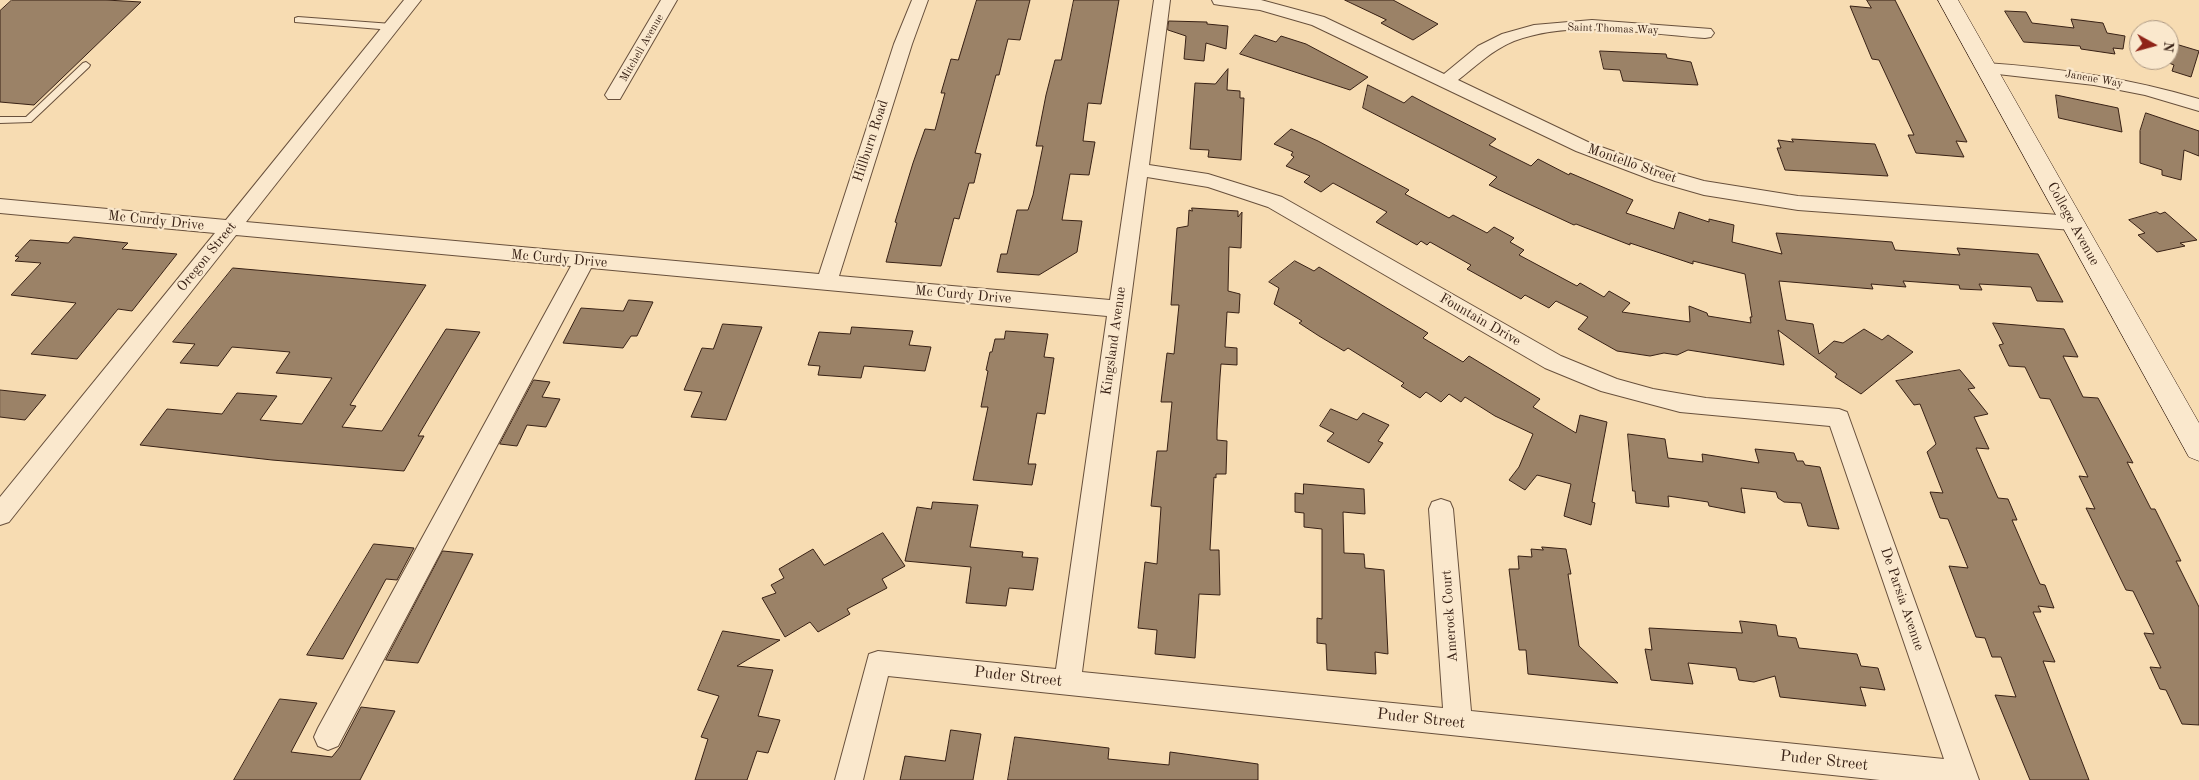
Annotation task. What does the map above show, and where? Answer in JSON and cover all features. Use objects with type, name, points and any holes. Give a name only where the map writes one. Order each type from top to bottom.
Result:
[{"type":"street","name":"Oregon Street","points":[[0,515],[414,0]]},
{"type":"street","name":"Mitchell Avenue","points":[[614,95],[669,0]]},
{"type":"street","name":"Hillburn Road","points":[[826,283],[902,44],[920,0]]},
{"type":"street","name":"Kingsland Avenue","points":[[1067,682],[1162,0]]},
{"type":"street","name":"Montello Street","points":[[1220,0],[1261,5],[1318,21],[1583,147],[1662,176],[1704,188],[1798,203],[2073,223]]},
{"type":"street","name":"College Avenue","points":[[1948,0],[2199,449]]},
{"type":"street","name":"Saint Thomas Way","points":[[1446,81],[1484,50],[1505,39],[1540,30],[1571,26],[1599,26],[1705,33]]},
{"type":"street","name":"Janene Way","points":[[1986,68],[2092,77],[2131,85],[2199,105]]},
{"type":"street","name":"Fountain Drive","points":[[1138,170],[1184,174],[1214,180],[1244,188],[1275,202],[1553,362],[1628,392],[1666,400],[1840,418]]},
{"type":"street","name":"Mc Curdy Drive","points":[[0,206],[1119,309]]},
{"type":"street","points":[[328,737],[584,261]]},
{"type":"street","name":"De Parsia Avenue","points":[[1840,418],[1965,777]]},
{"type":"street","name":"Amerock Court","points":[[1441,509],[1458,723]]},
{"type":"street","name":"Puder Street","points":[[850,780],[878,663],[1965,777]]},
{"type":"lane","points":[[298,20],[392,27]]},
{"type":"lane","points":[[0,120],[28,120],[86,65]]},
{"type":"building","points":[[12,0],[141,2],[34,105],[0,102],[0,11]]},
{"type":"building","points":[[977,0],[1030,0],[1020,40],[1008,39],[999,75],[996,75],[975,153],[981,154],[974,183],[969,183],[959,219],[954,218],[941,266],[886,262],[897,223],[895,222],[913,163],[925,129],[935,130],[945,93],[941,93],[951,59],[958,60]]},
{"type":"building","points":[[1074,0],[1119,0],[1101,104],[1088,103],[1083,141],[1095,142],[1089,175],[1070,174],[1062,220],[1082,221],[1077,252],[1039,275],[997,272],[1001,254],[1007,254],[1017,210],[1028,210],[1033,195],[1043,146],[1036,146],[1046,95],[1055,60],[1061,60]]},
{"type":"building","points":[[1345,0],[1393,0],[1438,24],[1413,40],[1381,23],[1386,20]]},
{"type":"building","points":[[1867,0],[1895,0],[1967,142],[1956,141],[1964,157],[1916,153],[1908,135],[1914,135],[1879,60],[1872,59],[1850,6],[1871,8]]},
{"type":"building","points":[[2005,11],[2026,12],[2032,23],[2074,28],[2071,19],[2103,23],[2107,33],[2125,36],[2123,49],[2113,48],[2115,54],[2081,49],[2080,46],[2024,42]]},
{"type":"building","points":[[1169,21],[1207,22],[1207,24],[1228,26],[1226,49],[1206,43],[1204,61],[1184,59],[1186,36],[1168,30]]},
{"type":"building","points":[[1255,35],[1276,42],[1281,36],[1306,44],[1368,77],[1350,90],[1240,54]]},
{"type":"building","points":[[2179,45],[2199,51],[2191,77],[2172,71],[2179,70]]},
{"type":"building","points":[[1600,51],[1666,54],[1667,58],[1691,62],[1698,85],[1623,81],[1620,70],[1604,69]]},
{"type":"building","points":[[1228,69],[1227,90],[1240,91],[1240,98],[1244,98],[1241,160],[1208,157],[1209,150],[1190,149],[1195,83],[1215,84]]},
{"type":"building","points":[[1368,85],[1404,103],[1412,96],[1496,139],[1489,145],[1531,166],[1538,159],[1569,175],[1570,173],[1633,200],[1626,213],[1674,229],[1679,212],[1709,222],[1709,219],[1734,225],[1732,242],[1782,254],[1776,233],[1892,242],[1895,250],[1960,255],[1957,248],[2038,254],[2063,302],[2037,301],[2031,287],[1979,284],[1982,290],[1960,289],[1959,285],[1903,281],[1906,287],[1871,284],[1873,289],[1779,281],[1786,320],[1813,324],[1819,354],[1834,341],[1843,343],[1864,329],[1882,340],[1888,335],[1913,352],[1861,394],[1835,377],[1837,374],[1778,330],[1784,365],[1688,350],[1677,355],[1664,353],[1650,356],[1617,351],[1578,329],[1588,317],[1556,301],[1549,308],[1525,295],[1521,299],[1467,269],[1471,265],[1430,242],[1427,245],[1421,241],[1417,245],[1376,222],[1387,212],[1333,183],[1321,192],[1304,182],[1310,176],[1286,166],[1294,157],[1291,155],[1293,152],[1274,144],[1291,129],[1318,141],[1409,190],[1405,194],[1449,218],[1453,215],[1487,233],[1494,227],[1514,238],[1510,242],[1524,250],[1519,255],[1577,286],[1580,283],[1604,297],[1609,291],[1630,303],[1622,312],[1690,322],[1689,306],[1707,313],[1708,316],[1751,323],[1750,317],[1752,317],[1745,274],[1693,261],[1693,264],[1630,243],[1630,245],[1576,224],[1574,225],[1489,185],[1497,177],[1363,108]]},
{"type":"building","points":[[2056,95],[2118,108],[2122,132],[2059,118]]},
{"type":"building","points":[[2146,113],[2199,131],[2199,156],[2184,150],[2181,180],[2162,175],[2162,170],[2140,163],[2140,131]]},
{"type":"building","points":[[1792,139],[1875,144],[1888,176],[1785,170],[1777,148],[1781,148],[1778,140],[1793,142]]},
{"type":"building","points":[[1192,208],[1238,211],[1238,217],[1242,212],[1241,248],[1229,247],[1228,291],[1240,294],[1239,313],[1227,312],[1225,347],[1237,348],[1237,365],[1221,364],[1220,377],[1217,440],[1227,441],[1226,474],[1216,474],[1216,478],[1214,477],[1210,550],[1219,550],[1220,595],[1199,594],[1195,658],[1155,654],[1157,630],[1138,628],[1145,562],[1157,564],[1161,507],[1151,506],[1157,451],[1167,451],[1172,402],[1161,402],[1167,353],[1174,354],[1179,305],[1171,305],[1177,228],[1188,226],[1189,210],[1192,211]]},
{"type":"building","points":[[2157,212],[2160,214],[2165,212],[2197,240],[2180,243],[2185,246],[2157,252],[2138,235],[2145,233],[2129,220]]},
{"type":"building","points":[[74,237],[128,243],[122,249],[177,254],[132,311],[118,309],[77,359],[31,354],[76,303],[11,295],[41,263],[15,261],[19,257],[15,256],[30,240],[68,243]]},
{"type":"building","points":[[1295,261],[1314,271],[1319,267],[1428,333],[1423,338],[1463,362],[1469,356],[1540,399],[1533,407],[1576,433],[1580,415],[1607,422],[1592,502],[1595,503],[1591,525],[1564,516],[1571,484],[1537,475],[1525,490],[1509,480],[1519,467],[1533,434],[1495,416],[1465,397],[1461,402],[1449,394],[1441,402],[1426,392],[1420,398],[1401,386],[1404,383],[1348,348],[1344,351],[1319,336],[1299,323],[1302,321],[1274,304],[1279,288],[1269,282]]},
{"type":"building","points":[[233,268],[426,285],[350,405],[356,406],[342,427],[382,431],[446,329],[480,332],[418,436],[424,436],[404,471],[272,460],[140,445],[167,409],[222,414],[237,393],[277,396],[260,420],[302,424],[332,378],[276,373],[290,352],[232,347],[218,366],[180,363],[195,344],[173,342]]},
{"type":"building","points":[[629,300],[653,302],[637,336],[631,336],[623,348],[563,343],[581,308],[623,311]]},
{"type":"building","points":[[1993,323],[2064,329],[2078,357],[2063,356],[2083,397],[2098,398],[2133,463],[2127,462],[2151,509],[2155,509],[2181,561],[2176,561],[2199,607],[2199,725],[2182,724],[2166,690],[2160,689],[2150,667],[2161,668],[2144,633],[2154,634],[2133,591],[2126,590],[2086,508],[2095,509],[2079,476],[2088,477],[2050,399],[2040,398],[2025,367],[2009,366],[1999,345],[2003,344]]},
{"type":"building","points":[[723,324],[762,327],[726,420],[691,417],[702,392],[684,390],[702,348],[713,349]]},
{"type":"building","points":[[852,327],[913,331],[909,345],[931,347],[925,371],[864,366],[861,378],[818,375],[820,366],[808,365],[819,332],[850,334]]},
{"type":"building","points":[[1006,331],[1048,334],[1044,357],[1054,358],[1045,414],[1037,413],[1028,464],[1036,464],[1032,485],[973,480],[988,407],[981,407],[988,371],[986,370],[995,339],[1004,339]]},
{"type":"building","points":[[1960,370],[1975,388],[1968,389],[1988,414],[1974,417],[1989,449],[1976,448],[1998,498],[2008,499],[2017,520],[2012,520],[2040,584],[2045,585],[2054,608],[2038,606],[2041,612],[2033,612],[2055,662],[2043,661],[2089,780],[2030,780],[1995,695],[2016,697],[2001,657],[1992,657],[1985,638],[1976,637],[1949,566],[1968,568],[1948,519],[1940,518],[1930,492],[1943,493],[1927,452],[1936,444],[1920,404],[1914,405],[1896,381]]},
{"type":"building","points":[[534,380],[550,382],[542,397],[560,399],[546,427],[527,425],[517,446],[500,444]]},
{"type":"building","points":[[0,390],[46,395],[25,420],[0,417]]},
{"type":"building","points":[[1331,409],[1357,420],[1363,413],[1389,425],[1378,441],[1383,443],[1369,463],[1327,441],[1334,433],[1320,426]]},
{"type":"building","points":[[1628,434],[1665,439],[1668,458],[1703,462],[1702,454],[1759,463],[1755,449],[1794,453],[1797,461],[1803,461],[1805,465],[1820,467],[1839,529],[1808,526],[1801,503],[1784,502],[1778,498],[1776,492],[1741,488],[1745,513],[1709,506],[1708,502],[1668,496],[1669,507],[1636,503],[1635,491],[1633,491]]},
{"type":"building","points":[[1304,484],[1364,489],[1365,514],[1343,512],[1344,553],[1364,554],[1365,568],[1384,570],[1388,654],[1375,652],[1376,674],[1327,670],[1326,644],[1317,643],[1317,618],[1322,619],[1322,529],[1304,527],[1304,513],[1295,512],[1295,493],[1303,494]]},
{"type":"building","points":[[933,502],[978,505],[970,547],[1023,552],[1022,557],[1038,558],[1033,590],[1009,588],[1006,606],[966,603],[971,567],[905,561],[917,507],[931,509]]},
{"type":"building","points":[[883,533],[905,566],[882,579],[887,588],[847,609],[850,614],[818,632],[810,622],[785,637],[762,598],[776,593],[771,585],[784,578],[779,569],[813,549],[824,565]]},
{"type":"building","points":[[374,544],[414,548],[397,580],[386,579],[343,659],[307,655]]},
{"type":"building","points":[[1542,547],[1566,549],[1571,574],[1568,574],[1579,646],[1618,683],[1528,674],[1526,650],[1519,650],[1509,569],[1519,569],[1518,556],[1532,557],[1531,549],[1543,550]]},
{"type":"building","points":[[443,551],[473,554],[418,663],[386,660]]},
{"type":"building","points":[[1740,621],[1776,625],[1778,636],[1796,638],[1799,648],[1857,654],[1861,666],[1878,668],[1885,690],[1860,687],[1866,706],[1780,697],[1775,676],[1754,682],[1739,680],[1736,668],[1688,663],[1693,684],[1651,680],[1645,649],[1652,650],[1649,628],[1742,633]]},
{"type":"building","points":[[723,631],[780,640],[737,666],[773,670],[758,716],[780,720],[768,753],[757,751],[747,780],[695,780],[708,739],[701,737],[719,696],[698,690]]},
{"type":"building","points":[[280,699],[317,703],[291,752],[332,757],[340,747],[361,707],[395,711],[360,780],[234,780]]},
{"type":"building","points":[[951,730],[981,734],[973,780],[900,780],[905,756],[945,761]]},
{"type":"building","points":[[1015,737],[1109,748],[1108,759],[1169,765],[1170,752],[1258,764],[1258,780],[1008,780]]}]
